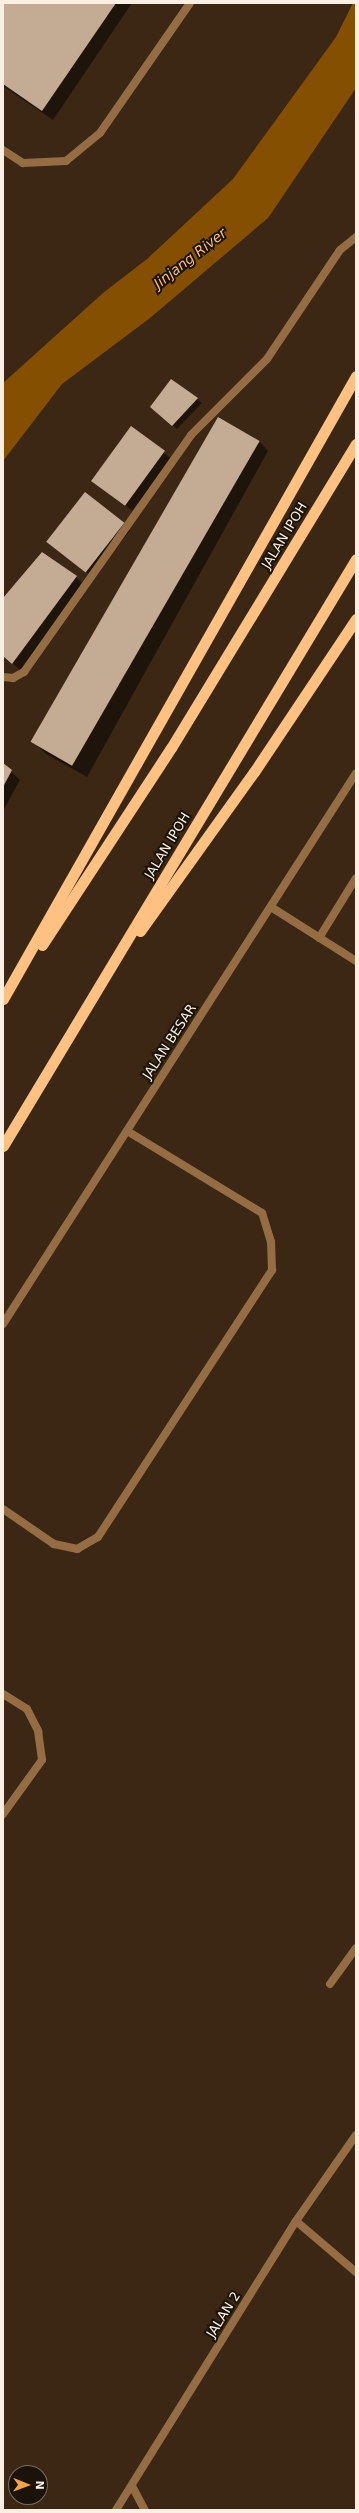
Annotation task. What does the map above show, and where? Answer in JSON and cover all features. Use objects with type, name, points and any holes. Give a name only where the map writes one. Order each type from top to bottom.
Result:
[{"type":"highway","points":[[3,1000],[356,376]]},
{"type":"highway","name":"JALAN IPOH","points":[[3,1005],[171,748],[356,444]]},
{"type":"highway","name":"JALAN IPOH","points":[[3,1146],[356,559]]},
{"type":"highway","points":[[90,1001],[254,772],[356,619]]},
{"type":"street","points":[[3,150],[23,163],[66,161],[100,133],[190,3]]},
{"type":"street","points":[[3,677],[13,678],[24,672],[192,435],[267,359],[340,250],[356,237]]},
{"type":"street","name":"JALAN BESAR","points":[[3,1324],[356,773]]},
{"type":"street","points":[[319,938],[356,878]]},
{"type":"street","points":[[271,907],[356,961]]},
{"type":"street","points":[[3,1509],[54,1544],[77,1549],[98,1537],[272,1270],[271,1242],[262,1213],[127,1131]]},
{"type":"street","points":[[3,1694],[27,1709],[38,1731],[42,1760],[3,1814]]},
{"type":"street","points":[[330,1984],[356,1948]]},
{"type":"street","name":"JALAN 2","points":[[116,2510],[296,2221],[356,2135]]},
{"type":"street","points":[[296,2221],[356,2272]]},
{"type":"street","points":[[132,2486],[145,2510]]},
{"type":"water","name":"Jinjang River","points":[[353,3],[356,3],[356,88],[268,218],[150,318],[62,384],[3,461],[3,383],[103,293],[147,259],[233,179],[336,37]]},
{"type":"building","points":[[3,3],[116,3],[42,111],[3,84]]},
{"type":"building","points":[[171,379],[198,398],[172,426],[150,407]]},
{"type":"building","points":[[218,417],[260,441],[72,766],[31,742]]},
{"type":"building","points":[[131,426],[165,451],[125,506],[91,481]]},
{"type":"building","points":[[85,492],[124,523],[86,572],[46,542]]},
{"type":"building","points":[[42,552],[77,576],[12,664],[3,656],[3,598]]},
{"type":"building","points":[[3,763],[12,770],[3,787]]}]
